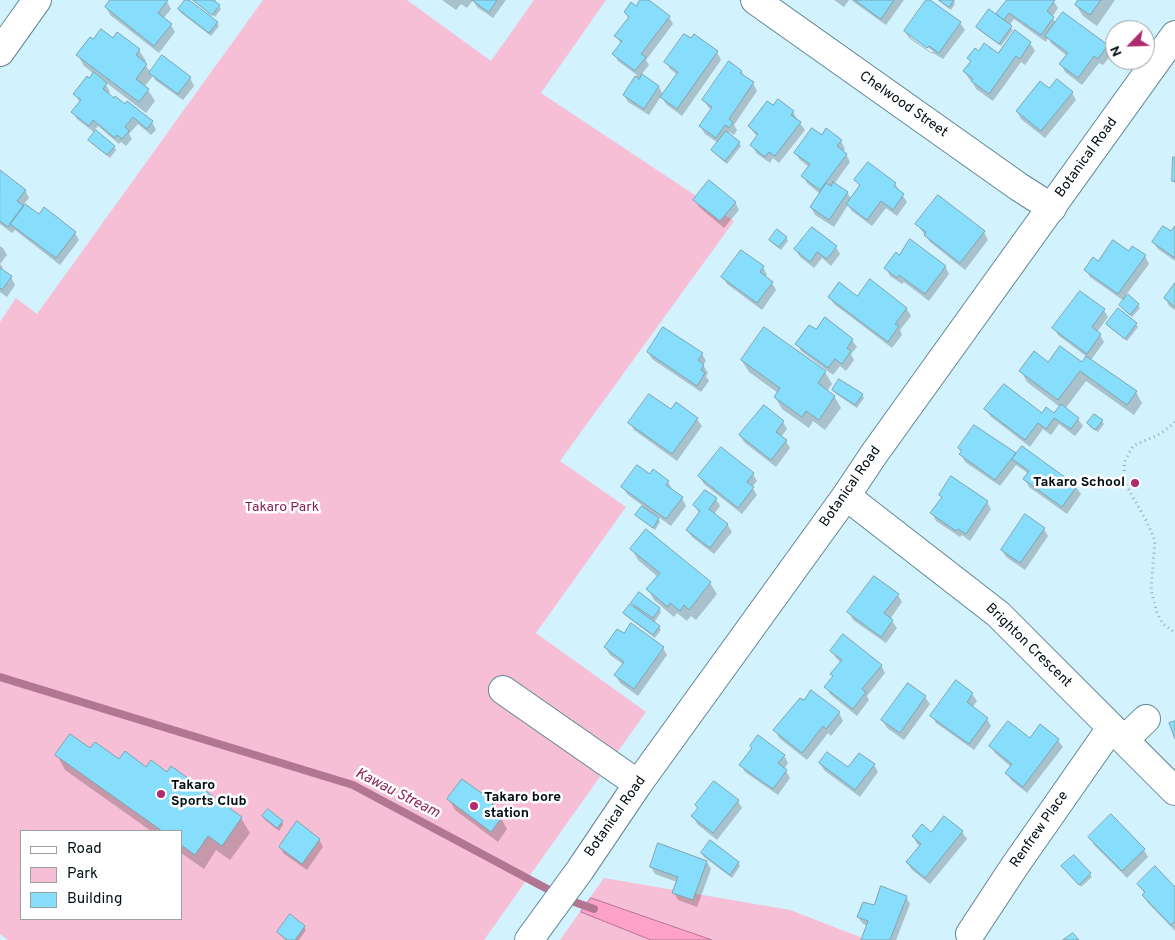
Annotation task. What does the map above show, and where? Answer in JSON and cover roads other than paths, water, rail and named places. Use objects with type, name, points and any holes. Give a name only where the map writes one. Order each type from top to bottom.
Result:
[{"type":"street","points":[[0,52],[37,0]]},
{"type":"street","name":"Chelwood Street","points":[[755,0],[1019,188],[1052,208]]},
{"type":"street","name":"Botanical Road","points":[[533,934],[580,870],[638,784],[1175,36]]},
{"type":"street","name":"Brighton Crescent","points":[[846,496],[998,614],[1175,790]]},
{"type":"street","points":[[503,690],[638,784]]},
{"type":"street","name":"Renfrew Place","points":[[970,934],[1014,867],[1118,734],[1146,719]]},
{"type":"waterway","name":"Kawau Stream","points":[[0,677],[353,785],[566,899],[594,909]]},
{"type":"place","name":"Takaro School","points":[[1135,483]]},
{"type":"place","name":"Takaro Sports Club","points":[[161,794]]},
{"type":"place","name":"Takaro bore station","points":[[474,806]]},
{"type":"park label","name":"Takaro Park","points":[[282,508]]}]
